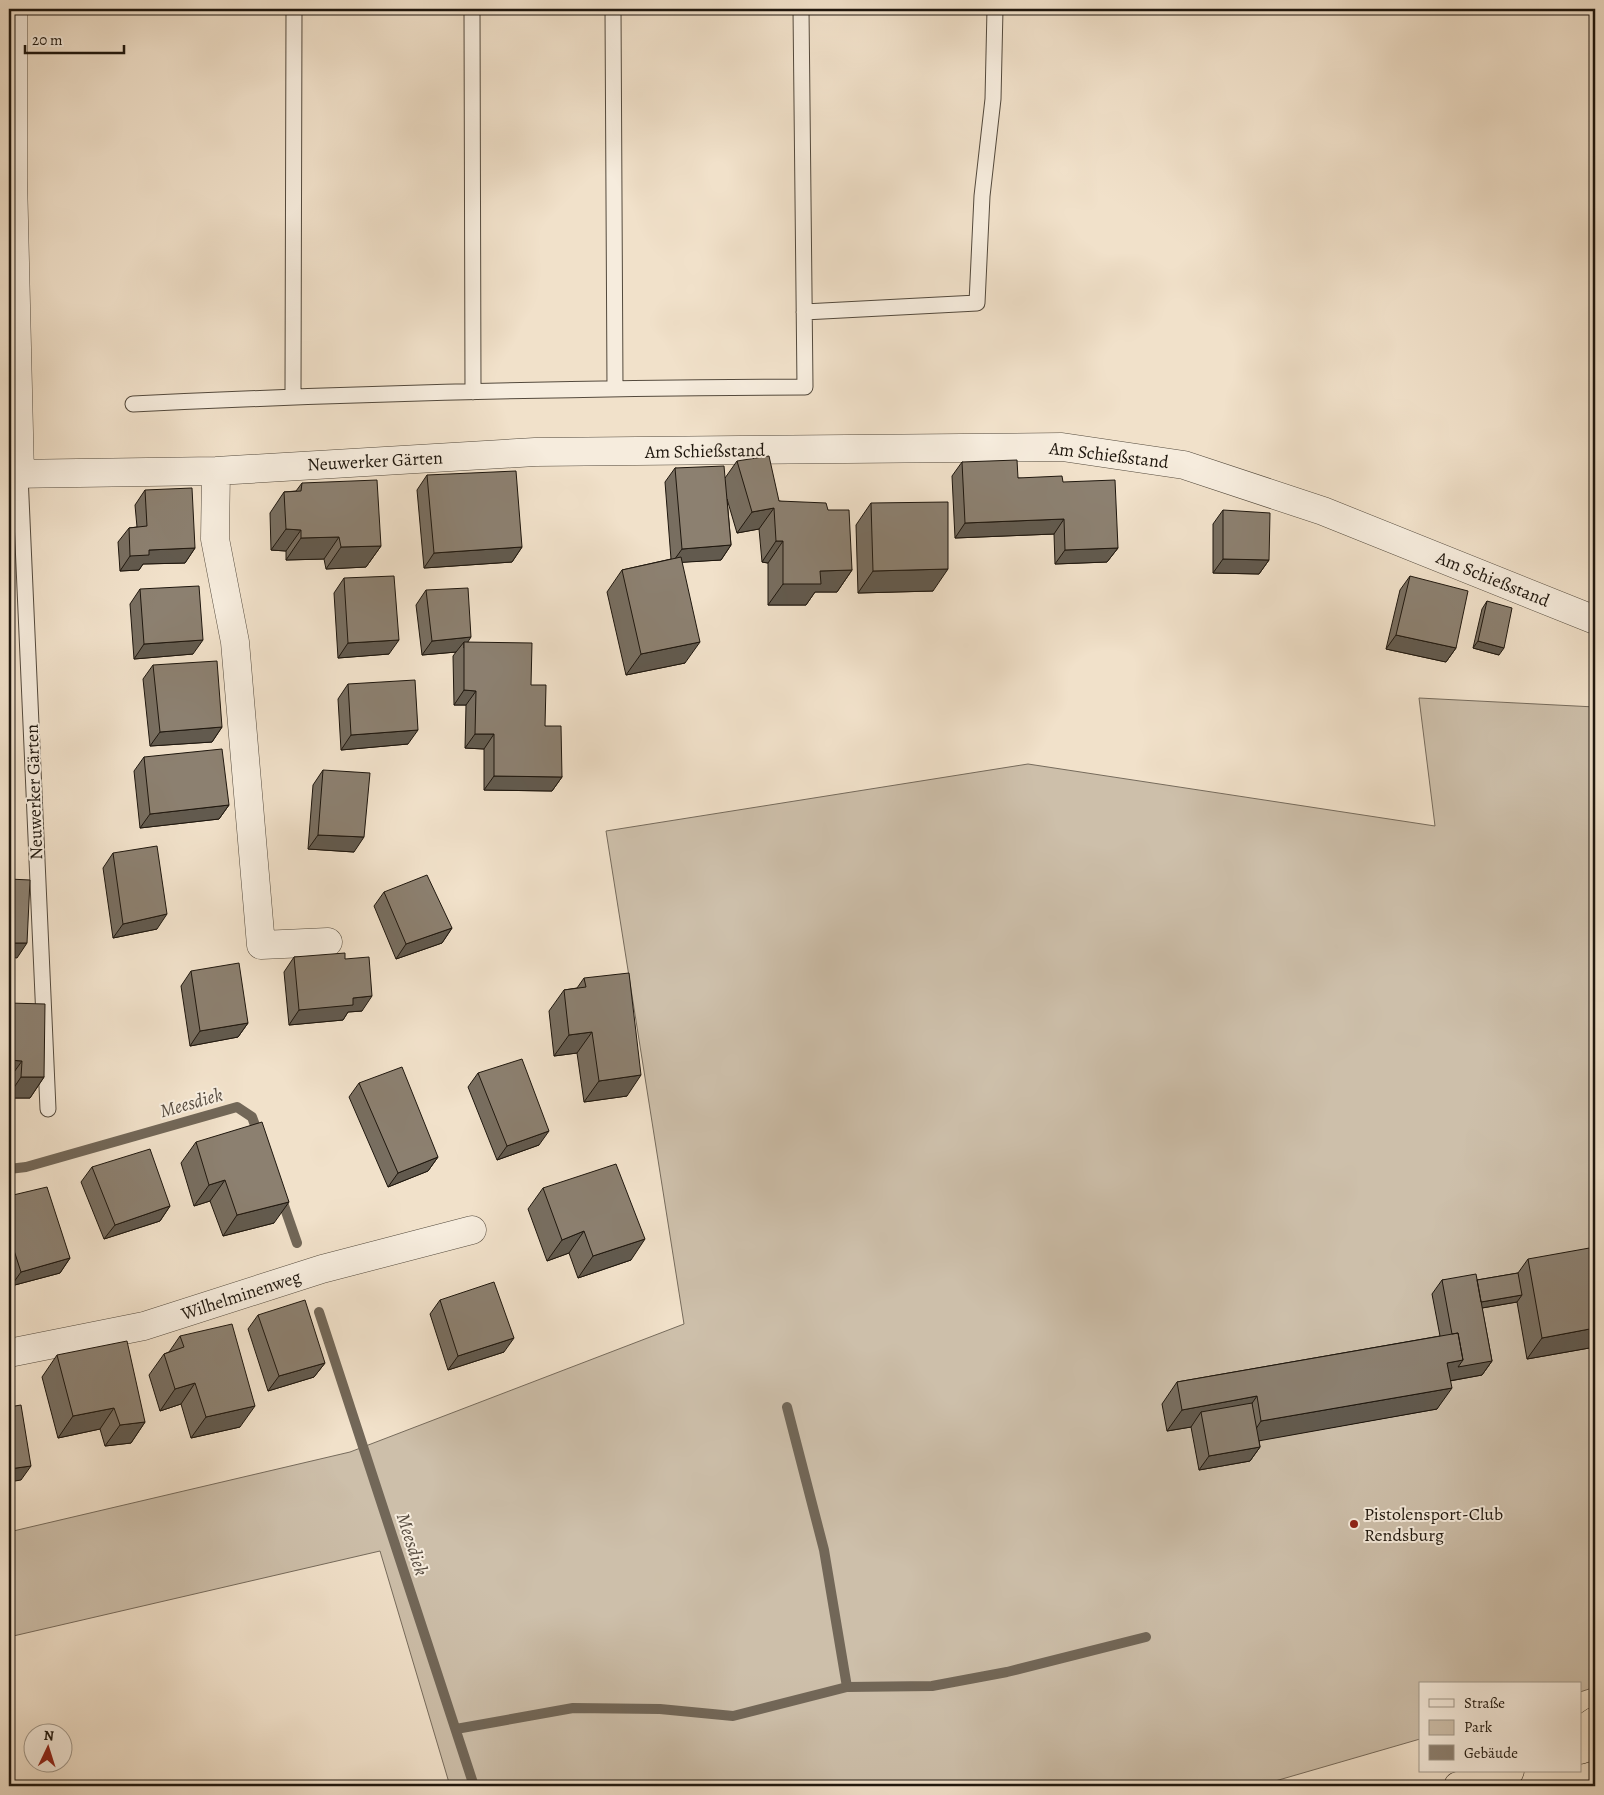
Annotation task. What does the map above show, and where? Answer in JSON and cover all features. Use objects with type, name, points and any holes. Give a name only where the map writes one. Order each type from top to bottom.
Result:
[{"type":"highway","points":[[1582,1730],[1595,1721]]},
{"type":"highway","points":[[1582,1749],[1595,1745]]},
{"type":"highway","points":[[1458,1786],[1507,1772]]},
{"type":"street","points":[[13,9],[15,475]]},
{"type":"street","name":"Am Schießstand","points":[[535,452],[1062,447],[1184,464],[1323,510],[1595,620]]},
{"type":"street","name":"Neuwerker Gärten","points":[[15,475],[216,471],[535,452]]},
{"type":"street","points":[[216,471],[215,539],[235,642],[261,945],[328,942]]},
{"type":"street","name":"Wilhelminenweg","points":[[9,1353],[144,1326],[322,1269],[472,1230]]},
{"type":"lane","points":[[293,396],[294,9]]},
{"type":"lane","points":[[472,9],[473,392]]},
{"type":"lane","points":[[613,9],[615,388]]},
{"type":"lane","points":[[133,404],[293,396],[615,388],[805,387],[801,9]]},
{"type":"lane","points":[[804,312],[977,302],[982,196],[993,99],[995,9]]},
{"type":"lane","name":"Neuwerker Gärten","points":[[15,475],[48,1110]]},
{"type":"green space","points":[[1419,698],[1595,707],[1595,1687],[1582,1691],[1582,1682],[1419,1682],[1419,1739],[1258,1786],[450,1786],[380,1551],[9,1637],[9,1532],[350,1452],[684,1324],[606,831],[1028,764],[1435,826]]},
{"type":"building","points":[[769,456],[779,501],[826,503],[828,510],[849,510],[852,570],[820,571],[821,584],[783,584],[783,541],[776,541],[774,508],[752,512],[737,461]]},
{"type":"building","points":[[1017,460],[1018,478],[1062,476],[1063,482],[1115,480],[1118,548],[1065,550],[1064,519],[965,523],[962,462]]},
{"type":"building","points":[[724,466],[731,545],[682,549],[675,468]]},
{"type":"building","points":[[516,471],[522,547],[434,553],[427,475]]},
{"type":"building","points":[[377,480],[381,546],[341,547],[339,537],[301,538],[301,530],[286,529],[284,492],[301,491],[302,483]]},
{"type":"building","points":[[192,488],[195,548],[149,550],[149,555],[130,556],[129,528],[147,526],[145,490]]},
{"type":"building","points":[[948,502],[948,569],[873,571],[871,503]]},
{"type":"building","points":[[1223,510],[1270,513],[1269,560],[1223,559]]},
{"type":"building","points":[[681,557],[700,642],[641,654],[622,570]]},
{"type":"building","points":[[394,576],[399,640],[348,643],[344,578]]},
{"type":"building","points":[[1410,576],[1468,591],[1456,648],[1396,635]]},
{"type":"building","points":[[199,586],[203,640],[144,644],[140,589]]},
{"type":"building","points":[[468,588],[471,637],[432,641],[426,590]]},
{"type":"building","points":[[1487,601],[1512,608],[1504,648],[1478,641]]},
{"type":"building","points":[[464,642],[532,643],[531,685],[546,685],[545,726],[561,726],[562,777],[494,776],[494,734],[475,734],[476,691],[464,690]]},
{"type":"building","points":[[217,661],[222,727],[160,732],[153,665]]},
{"type":"building","points":[[415,680],[418,730],[351,735],[348,684]]},
{"type":"building","points":[[222,749],[229,805],[150,814],[144,757]]},
{"type":"building","points":[[323,770],[370,773],[364,837],[318,835]]},
{"type":"building","points":[[157,846],[167,914],[123,924],[113,853]]},
{"type":"building","points":[[427,875],[452,928],[406,944],[384,892]]},
{"type":"building","points":[[9,879],[30,880],[27,943],[9,943]]},
{"type":"building","points":[[345,953],[345,959],[369,957],[372,996],[353,998],[353,1005],[299,1010],[294,957]]},
{"type":"building","points":[[239,963],[248,1023],[200,1031],[191,971]]},
{"type":"building","points":[[629,973],[641,1075],[599,1081],[592,1032],[569,1035],[564,990],[586,987],[584,978]]},
{"type":"building","points":[[9,1003],[45,1004],[44,1077],[21,1077],[22,1061],[9,1060]]},
{"type":"building","points":[[522,1059],[549,1131],[507,1146],[478,1073]]},
{"type":"building","points":[[402,1067],[438,1157],[398,1173],[359,1083]]},
{"type":"building","points":[[262,1122],[289,1202],[237,1215],[225,1180],[209,1185],[196,1142]]},
{"type":"building","points":[[150,1149],[170,1206],[115,1225],[92,1167]]},
{"type":"building","points":[[616,1164],[645,1239],[593,1256],[584,1231],[562,1240],[543,1188]]},
{"type":"building","points":[[47,1187],[70,1258],[21,1272],[9,1235],[9,1196]]},
{"type":"building","points":[[1595,1247],[1595,1328],[1542,1338],[1528,1259]]},
{"type":"building","points":[[1518,1273],[1522,1295],[1481,1302],[1477,1280]]},
{"type":"building","points":[[1476,1274],[1492,1361],[1458,1367],[1463,1360],[1458,1333],[1452,1334],[1442,1280]]},
{"type":"building","points":[[494,1282],[514,1338],[458,1356],[440,1300]]},
{"type":"building","points":[[305,1300],[325,1363],[279,1376],[258,1315]]},
{"type":"building","points":[[232,1324],[255,1406],[206,1417],[195,1383],[175,1389],[164,1354],[184,1347],[180,1336]]},
{"type":"building","points":[[1458,1333],[1463,1360],[1447,1363],[1452,1388],[1261,1421],[1257,1396],[1182,1410],[1177,1382]]},
{"type":"building","points":[[127,1341],[145,1422],[120,1425],[114,1408],[73,1416],[57,1355]]},
{"type":"building","points":[[1252,1403],[1260,1447],[1209,1456],[1201,1412]]},
{"type":"building","points":[[21,1405],[31,1466],[9,1469],[9,1407]]},
{"type":"waterway","name":"Meesdiek","points":[[9,1169],[26,1167],[237,1107],[252,1117],[259,1136]]},
{"type":"waterway","name":"Meesdiek","points":[[281,1197],[297,1243]]},
{"type":"waterway","name":"Meesdiek","points":[[319,1312],[474,1786]]},
{"type":"waterway","points":[[456,1729],[573,1708],[660,1709],[733,1716],[847,1687],[824,1550],[787,1407]]},
{"type":"waterway","points":[[847,1687],[932,1686],[1007,1672],[1146,1637]]},
{"type":"place","name":"Pistolensport-Club Rendsburg","points":[[1354,1524]]}]
